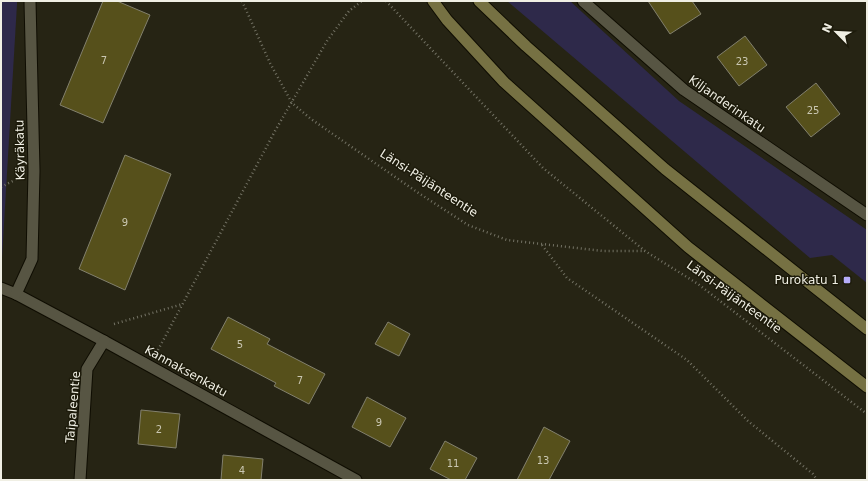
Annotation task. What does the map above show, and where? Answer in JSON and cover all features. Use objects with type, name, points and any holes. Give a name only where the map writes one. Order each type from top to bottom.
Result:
[{"type":"main road","name":"Länsi-Päijänteentie","points":[[433,1],[447,20],[504,82],[688,248],[867,387]]},
{"type":"main road","points":[[479,1],[526,46],[665,169],[867,329]]},
{"type":"street","name":"Käyräkatu","points":[[16,294],[32,259],[34,171],[30,1]]},
{"type":"street","name":"Kiljanderinkatu","points":[[583,1],[684,90],[867,215]]},
{"type":"street","name":"Kannaksenkatu","points":[[1,288],[16,294],[104,341],[356,480]]},
{"type":"street","name":"Taipaleentie","points":[[80,480],[88,369],[104,341]]},
{"type":"path","name":"Länsi-Päijänteentie","points":[[242,1],[270,63],[292,103],[323,128],[417,192],[468,225],[507,240],[602,251],[645,251],[698,284],[867,414]]},
{"type":"path","points":[[150,366],[275,131],[327,41],[349,11],[362,1]]},
{"type":"path","points":[[386,1],[543,168],[645,251]]},
{"type":"path","points":[[541,244],[567,278],[687,360],[748,421],[813,474],[817,480]]},
{"type":"path","points":[[114,324],[183,303]]},
{"type":"shaded area","points":[[1,1],[17,1],[2,258]]},
{"type":"shaded area","points":[[507,1],[570,1],[679,101],[867,230],[867,283],[832,255],[810,258]]},
{"type":"building","points":[[103,1],[117,1],[150,15],[103,123],[60,105]]},
{"type":"building","points":[[648,1],[692,1],[701,14],[670,34]]},
{"type":"building","points":[[745,36],[767,65],[739,86],[717,57]]},
{"type":"building","points":[[816,83],[840,114],[811,137],[786,107]]},
{"type":"building","points":[[125,155],[171,174],[125,290],[79,269]]},
{"type":"building","points":[[228,317],[270,339],[267,344],[325,374],[309,404],[274,386],[276,383],[211,349]]},
{"type":"building","points":[[388,322],[410,334],[399,356],[375,344]]},
{"type":"building","points":[[367,397],[406,418],[390,447],[352,427]]},
{"type":"building","points":[[141,410],[180,414],[176,448],[138,444]]},
{"type":"building","points":[[544,427],[570,441],[549,480],[517,480]]},
{"type":"building","points":[[445,441],[477,458],[465,480],[451,480],[430,469]]},
{"type":"building","points":[[223,455],[263,459],[261,480],[221,480]]},
{"type":"place","name":"Purokatu 1","points":[[847,280]]}]
